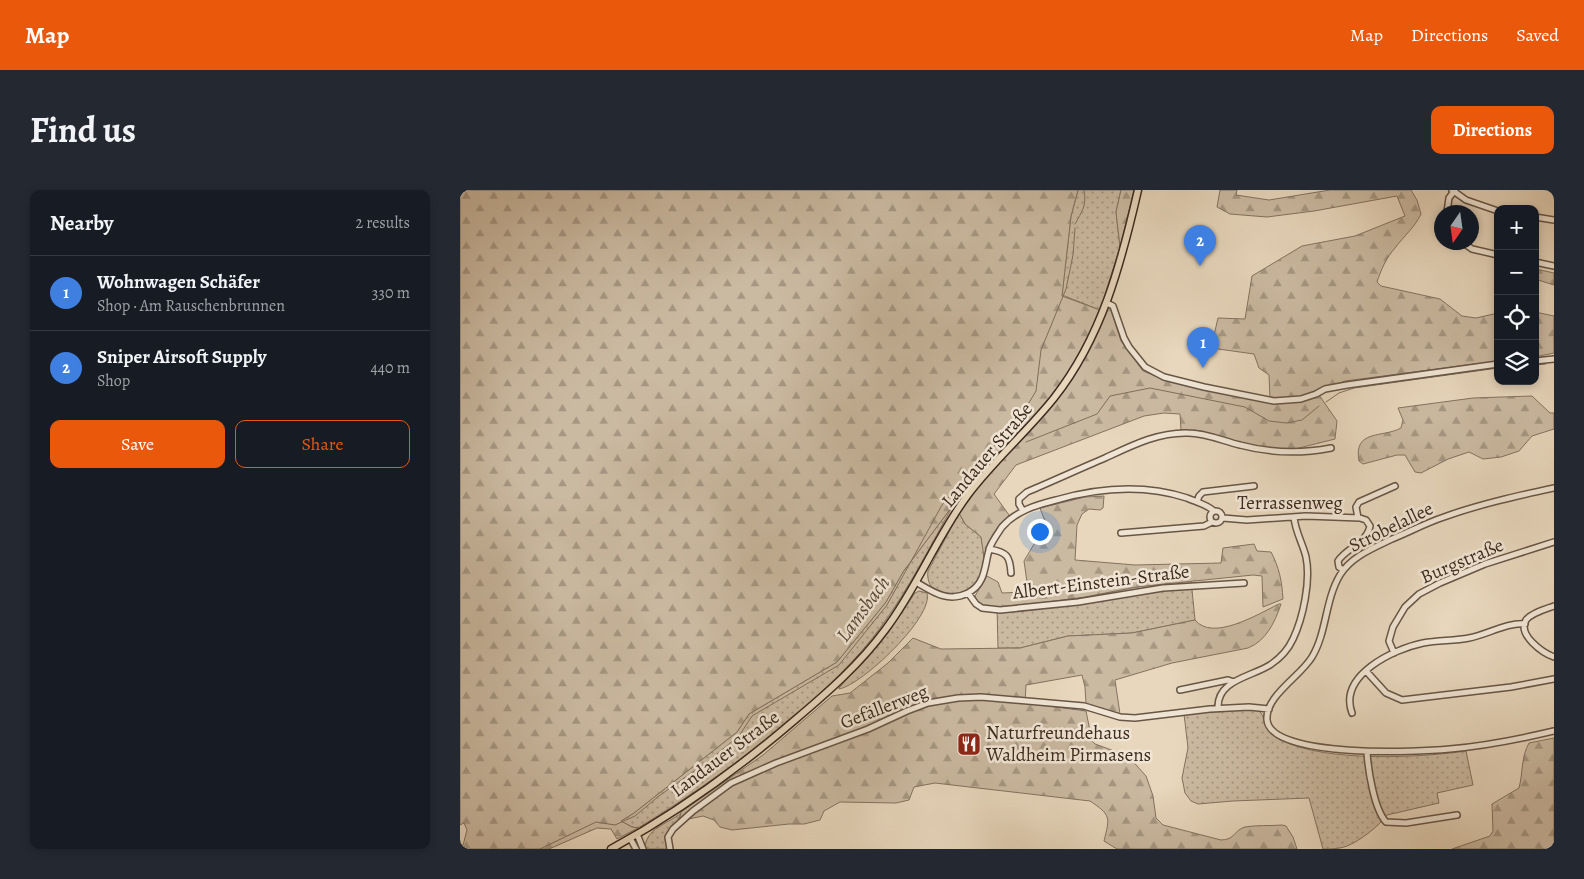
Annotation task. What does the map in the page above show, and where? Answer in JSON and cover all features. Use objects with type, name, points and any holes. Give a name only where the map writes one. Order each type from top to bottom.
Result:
[{"type":"main road","name":"Landauer Straße","points":[[611,849],[683,805],[739,765],[831,689],[873,645],[896,615],[954,516],[971,491],[1043,412],[1066,383],[1095,333],[1107,303],[1119,268],[1138,190]]},
{"type":"street","points":[[1448,205],[1449,198],[1454,191],[1476,204],[1494,210]]},
{"type":"street","points":[[1539,218],[1554,220]]},
{"type":"street","points":[[1476,250],[1494,254]]},
{"type":"street","points":[[1539,263],[1554,266]]},
{"type":"street","points":[[1107,303],[1114,306],[1124,338],[1129,347],[1150,371],[1185,383],[1274,401],[1300,399],[1325,389],[1347,385],[1494,365]]},
{"type":"street","points":[[1539,360],[1554,359]]},
{"type":"street","points":[[1023,511],[1019,504],[1019,499],[1027,492],[1146,440],[1168,434],[1203,434],[1252,448],[1275,451],[1302,452],[1331,448]]},
{"type":"street","points":[[1197,502],[1203,492],[1254,486]]},
{"type":"street","name":"Terrassenweg","points":[[1358,518],[1356,507],[1359,502],[1395,486]]},
{"type":"street","name":"Strobelallee","points":[[1269,709],[1275,697],[1301,672],[1313,655],[1322,633],[1335,585],[1343,570],[1352,561],[1374,548],[1438,519],[1483,504],[1554,488]]},
{"type":"street","points":[[916,582],[935,594],[946,597],[968,593],[975,588],[983,577],[990,549],[1003,526],[1023,511],[1070,496],[1111,490],[1159,492],[1197,502],[1221,513],[1222,520],[1217,524],[1212,522],[1210,515],[1214,511]]},
{"type":"street","points":[[1218,708],[1220,695],[1234,682],[1274,662],[1289,646],[1296,631],[1308,575],[1306,556],[1294,517]]},
{"type":"street","name":"Terrassenweg","points":[[1222,518],[1247,520],[1294,517],[1358,518],[1368,522],[1370,529],[1367,535],[1340,558],[1338,564],[1343,570]]},
{"type":"street","name":"Terrassenweg","points":[[1121,533],[1204,526],[1212,522]]},
{"type":"street","name":"Burgstraße","points":[[1394,653],[1388,641],[1393,627],[1405,608],[1419,594],[1485,564],[1554,542]]},
{"type":"street","points":[[990,549],[1008,556],[1012,574]]},
{"type":"street","name":"Albert-Einstein-Straße","points":[[968,593],[976,604],[982,608],[1000,610],[1078,602],[1163,588],[1244,583]]},
{"type":"street","points":[[1554,606],[1529,617],[1525,624],[1525,632],[1530,640],[1539,649],[1554,657]]},
{"type":"street","points":[[1352,713],[1350,702],[1352,689],[1357,680],[1366,671],[1394,653],[1424,643],[1468,638],[1515,624],[1525,624]]},
{"type":"street","points":[[1366,671],[1386,693],[1402,700],[1416,700],[1511,687],[1554,679]]},
{"type":"street","points":[[1180,690],[1228,680],[1234,682]]},
{"type":"street","name":"Gefällerweg","points":[[670,849],[668,837],[673,829],[705,801],[731,783],[776,763],[868,729],[907,710],[928,703],[958,698],[981,697],[1084,706],[1120,717],[1135,718],[1218,708],[1249,707],[1269,709]]},
{"type":"street","points":[[1269,709],[1268,725],[1277,734],[1290,741],[1313,746],[1367,752],[1447,750],[1506,742],[1554,731]]},
{"type":"street","points":[[1367,752],[1371,783],[1380,813],[1386,822],[1406,822],[1456,815]]},
{"type":"street","points":[[633,836],[636,849]]},
{"type":"street","points":[[633,836],[643,849]]},
{"type":"green space","points":[[460,190],[1078,190],[1071,216],[1062,296],[1100,310],[1110,307],[1121,341],[1143,371],[1163,379],[1266,401],[1319,395],[1337,421],[1335,439],[1291,450],[1256,447],[1201,431],[1181,430],[1180,414],[1164,413],[1144,416],[1016,465],[994,494],[1009,515],[993,534],[984,557],[981,537],[965,524],[954,504],[903,572],[886,602],[837,662],[749,714],[737,732],[634,813],[621,821],[638,828],[617,839],[611,829],[597,828],[549,849],[462,849],[467,830],[464,823],[460,825]]},
{"type":"green space","points":[[1078,190],[1121,190],[1116,212],[1120,247],[1100,310],[1062,295],[1071,216]]},
{"type":"green space","points":[[1121,190],[1134,190],[1120,247],[1116,212]]},
{"type":"green space","points":[[1220,190],[1237,190],[1236,195],[1269,200],[1330,190],[1411,190],[1417,200],[1421,214],[1413,227],[1389,256],[1377,282],[1381,286],[1440,299],[1462,316],[1476,318],[1494,314],[1494,362],[1345,381],[1292,398],[1275,400],[1270,398],[1269,375],[1259,368],[1254,354],[1211,348],[1218,318],[1245,319],[1252,276],[1302,246],[1355,236],[1405,216],[1397,196],[1314,211],[1267,217],[1230,214],[1217,207]]},
{"type":"green space","points":[[1539,270],[1554,273],[1554,285],[1539,280]]},
{"type":"green space","points":[[1539,313],[1554,316],[1554,353],[1539,356]]},
{"type":"green space","points":[[1532,396],[1550,413],[1554,413],[1554,429],[1532,436],[1519,451],[1501,457],[1483,459],[1469,452],[1448,459],[1421,473],[1415,472],[1405,455],[1397,455],[1363,464],[1359,461],[1358,451],[1360,444],[1365,439],[1401,428],[1403,420],[1398,408],[1473,398]]},
{"type":"green space","points":[[1104,496],[1103,508],[1100,510],[1089,509],[1082,514],[1077,525],[1075,560],[1135,565],[1221,563],[1223,548],[1254,544],[1257,551],[1271,552],[1280,574],[1283,599],[1263,607],[1262,576],[1253,575],[1136,587],[1085,597],[997,607],[982,606],[976,600],[975,596],[987,576],[998,582],[1002,593],[1024,592],[1027,582],[1024,561],[1046,524],[1040,508],[1085,497]]},
{"type":"green space","points":[[954,504],[891,613],[861,652],[829,684],[796,715],[758,746],[679,802],[638,828],[621,821],[634,813],[737,732],[749,714],[837,662],[886,602],[903,572]]},
{"type":"green space","points":[[959,513],[965,524],[981,537],[984,556],[982,571],[975,583],[966,590],[955,594],[944,594],[935,590],[929,582],[928,571]]},
{"type":"green space","points":[[1191,580],[1195,620],[1132,633],[1068,636],[1020,648],[998,648],[997,607],[1085,597],[1136,587]]},
{"type":"green space","points":[[919,591],[927,593],[926,604],[908,633],[879,663],[863,676],[850,685],[839,689],[891,629],[915,593]]},
{"type":"green space","points":[[1281,604],[1279,611],[1265,636],[1248,648],[1172,663],[1115,680],[1120,714],[1086,704],[1082,675],[1026,685],[1025,703],[1086,711],[1092,741],[1095,744],[1128,756],[1146,776],[1153,796],[1156,818],[1163,825],[1226,840],[1241,828],[1282,825],[1286,826],[1293,837],[1297,849],[1117,849],[1104,841],[1107,817],[1102,810],[1090,801],[935,783],[914,787],[909,800],[896,803],[840,802],[824,811],[820,820],[804,824],[732,830],[720,827],[714,820],[703,816],[679,821],[681,812],[763,755],[832,696],[850,693],[888,663],[913,638],[941,649],[1020,648],[1068,636],[1132,633],[1195,620],[1203,626],[1213,628],[1224,627],[1248,619]]},
{"type":"green space","points":[[1259,711],[1269,731],[1278,739],[1302,748],[1348,755],[1373,756],[1423,755],[1466,751],[1473,785],[1437,793],[1439,803],[1387,815],[1358,841],[1341,848],[1332,849],[1323,849],[1309,798],[1198,804],[1191,801],[1185,793],[1182,778],[1188,748],[1184,714]]},
{"type":"green space","points":[[1554,738],[1554,849],[1452,849],[1490,836],[1493,831],[1492,804],[1519,788],[1523,759],[1529,743]]},
{"type":"green space","points":[[681,813],[679,819],[668,831],[667,849],[645,849],[646,842],[653,831]]},
{"type":"waterway","name":"Lamsbach","points":[[1075,224],[1082,212],[1085,196],[1084,190]]},
{"type":"waterway","name":"Lamsbach","points":[[540,849],[596,822],[615,825],[635,816],[739,736],[752,716],[839,665],[887,605],[942,505],[973,468],[1018,421],[1036,391],[1041,350],[1066,289],[1073,255],[1075,228]]},
{"type":"waterway","points":[[1539,365],[1546,364]]},
{"type":"waterway","points":[[1326,402],[1339,393],[1354,388],[1494,369]]},
{"type":"waterway","points":[[1026,442],[1097,414],[1110,396],[1150,388],[1245,407],[1269,421],[1286,423],[1302,420],[1319,406]]},
{"type":"waterway","points":[[1003,438],[1012,439]]},
{"type":"place","name":"Sniper Airsoft Supply","points":[[1200,266]]},
{"type":"place","name":"Wohnwagen Schäfer","points":[[1203,368]]},
{"type":"place","name":"Naturfreundehaus Waldheim Pirmasens","points":[[969,744]]}]
